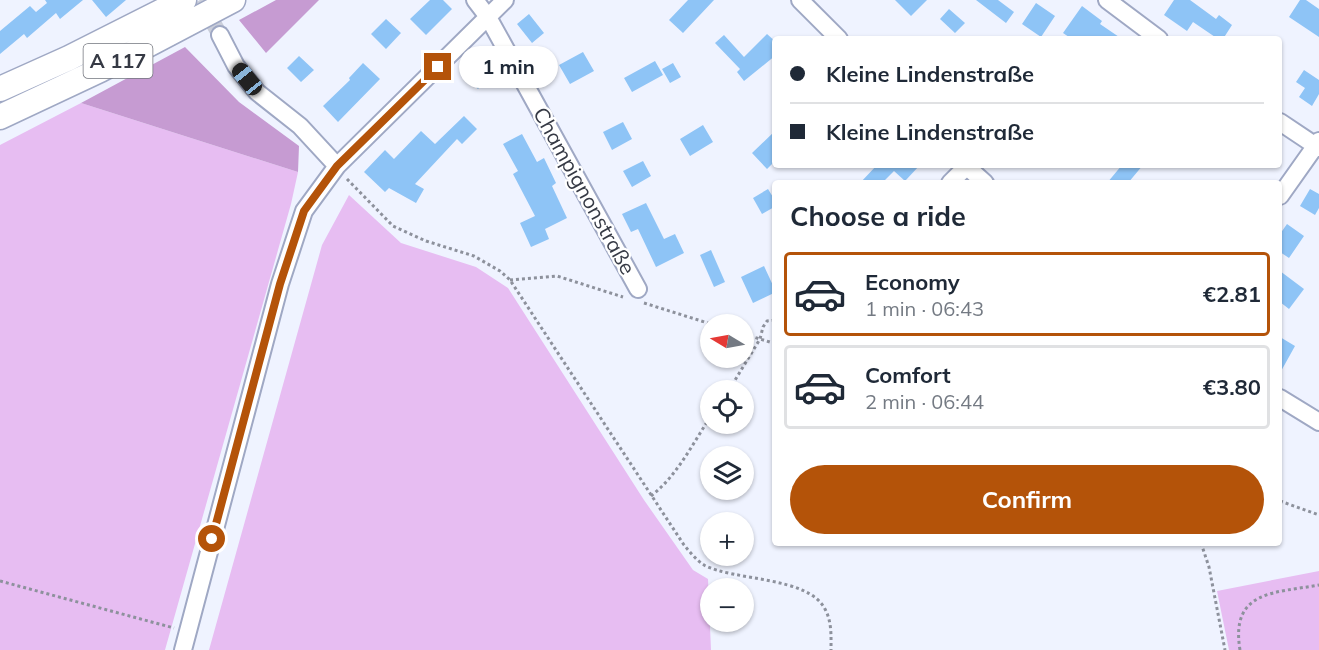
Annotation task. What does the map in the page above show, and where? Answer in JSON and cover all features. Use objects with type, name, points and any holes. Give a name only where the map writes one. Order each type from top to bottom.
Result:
[{"type":"highway","name":"A 117","points":[[0,89],[69,58],[184,0]]},
{"type":"highway","name":"A 117","points":[[0,117],[100,70],[233,0]]},
{"type":"street","name":"Champignonstraße","points":[[475,0],[488,17],[636,294]]},
{"type":"street","points":[[183,650],[280,284],[304,211],[337,166],[505,0]]},
{"type":"street","points":[[800,0],[836,36]]},
{"type":"street","points":[[1107,0],[1155,36]]},
{"type":"street","points":[[220,35],[236,66],[257,92],[300,126],[337,166]]},
{"type":"street","points":[[1282,123],[1318,145],[1282,193]]},
{"type":"street","points":[[953,180],[964,168]]},
{"type":"street","points":[[968,168],[982,180]]},
{"type":"street","points":[[1282,399],[1319,422]]},
{"type":"path","points":[[337,166],[393,226],[426,241],[474,256],[500,271],[510,280],[684,545],[702,564],[714,569],[787,585],[817,599],[824,606],[831,621],[831,650]]},
{"type":"path","points":[[510,280],[557,276],[623,296]]},
{"type":"path","points":[[636,294],[700,320]]},
{"type":"path","points":[[735,380],[760,339],[763,327],[767,321],[772,320]]},
{"type":"path","points":[[754,337],[772,343]]},
{"type":"path","points":[[650,496],[660,489],[672,474],[700,432]]},
{"type":"path","points":[[1282,502],[1319,515]]},
{"type":"path","points":[[1202,546],[1209,567],[1225,650]]},
{"type":"path","points":[[0,581],[187,632]]},
{"type":"path","points":[[1240,650],[1238,638],[1240,618],[1248,604],[1262,596],[1319,585]]},
{"type":"shaded area","points":[[276,0],[319,0],[266,53],[239,20]]},
{"type":"shaded area","points":[[185,47],[239,102],[299,146],[298,172],[81,103]]},
{"type":"shaded area","points":[[81,103],[298,172],[291,204],[165,650],[0,650],[0,145]]},
{"type":"shaded area","points":[[349,195],[401,243],[476,267],[508,288],[644,500],[693,570],[706,578],[700,578],[700,632],[710,632],[711,650],[209,650],[322,245]]},
{"type":"shaded area","points":[[1319,571],[1319,650],[1229,650],[1217,591]]},
{"type":"building","points":[[45,0],[83,0],[60,19],[56,13],[27,38],[24,34],[0,54],[0,31],[30,6],[36,12],[47,3]]},
{"type":"building","points":[[92,0],[126,0],[106,17]]},
{"type":"building","points":[[430,0],[443,0],[452,9],[426,35],[410,19]]},
{"type":"building","points":[[688,0],[714,0],[683,33],[669,20]]},
{"type":"building","points":[[895,0],[927,0],[911,16]]},
{"type":"building","points":[[976,0],[998,0],[1014,12],[1006,23]]},
{"type":"building","points":[[1174,0],[1190,0],[1216,19],[1219,15],[1232,25],[1225,36],[1214,36],[1193,22],[1187,31],[1164,15]]},
{"type":"building","points":[[1300,0],[1306,0],[1319,9],[1319,37],[1289,17]]},
{"type":"building","points":[[1036,3],[1055,16],[1042,36],[1022,24]]},
{"type":"building","points":[[1082,6],[1102,21],[1100,24],[1118,36],[1068,36],[1063,33]]},
{"type":"building","points":[[949,9],[965,23],[955,33],[940,19]]},
{"type":"building","points":[[529,14],[544,33],[532,43],[517,24]]},
{"type":"building","points":[[386,19],[401,33],[386,49],[371,34]]},
{"type":"building","points":[[767,34],[772,38],[772,58],[744,81],[737,72],[740,69],[715,43],[724,35],[744,57]]},
{"type":"building","points":[[583,52],[594,71],[570,84],[559,65]]},
{"type":"building","points":[[299,56],[314,70],[301,82],[287,68]]},
{"type":"building","points":[[655,61],[663,75],[632,92],[624,78]]},
{"type":"building","points":[[363,63],[380,79],[338,122],[323,106],[350,80],[349,78]]},
{"type":"building","points":[[481,63],[493,73],[478,89],[466,78]]},
{"type":"building","points":[[673,63],[681,77],[670,83],[662,69]]},
{"type":"building","points":[[1304,70],[1319,80],[1319,94],[1312,106],[1299,97],[1305,88],[1296,82]]},
{"type":"building","points":[[464,116],[477,129],[462,144],[457,139],[415,184],[424,189],[416,203],[389,188],[385,192],[364,172],[385,150],[394,159],[421,131],[435,144]]},
{"type":"building","points":[[623,122],[632,139],[612,150],[603,132]]},
{"type":"building","points":[[703,125],[713,142],[690,156],[680,139]]},
{"type":"building","points":[[522,134],[537,162],[544,158],[556,183],[552,186],[567,218],[545,229],[549,239],[531,247],[520,223],[535,216],[513,174],[518,171],[503,144]]},
{"type":"building","points":[[772,134],[772,164],[767,169],[752,153]]},
{"type":"building","points":[[643,161],[651,176],[632,187],[623,171]]},
{"type":"building","points":[[874,168],[917,168],[906,180],[894,171],[885,180],[863,180]]},
{"type":"building","points":[[1120,168],[1140,168],[1130,180],[1110,180]]},
{"type":"building","points":[[768,189],[772,196],[772,208],[762,214],[753,198]]},
{"type":"building","points":[[1310,189],[1319,194],[1319,208],[1315,215],[1300,206]]},
{"type":"building","points":[[646,203],[664,239],[675,234],[684,253],[656,267],[638,229],[631,232],[622,214]]},
{"type":"building","points":[[1287,224],[1304,236],[1289,258],[1282,253],[1282,231]]},
{"type":"building","points":[[711,250],[725,282],[714,287],[700,255]]},
{"type":"building","points":[[764,266],[772,283],[772,294],[753,303],[741,277]]},
{"type":"building","points":[[1282,272],[1304,289],[1289,309],[1282,304]]},
{"type":"building","points":[[1282,338],[1295,346],[1282,369]]},
{"type":"tunnel","points":[[200,0],[220,35]]},
{"type":"route","points":[[212,539],[280,284],[304,211],[337,166],[438,67]]}]
